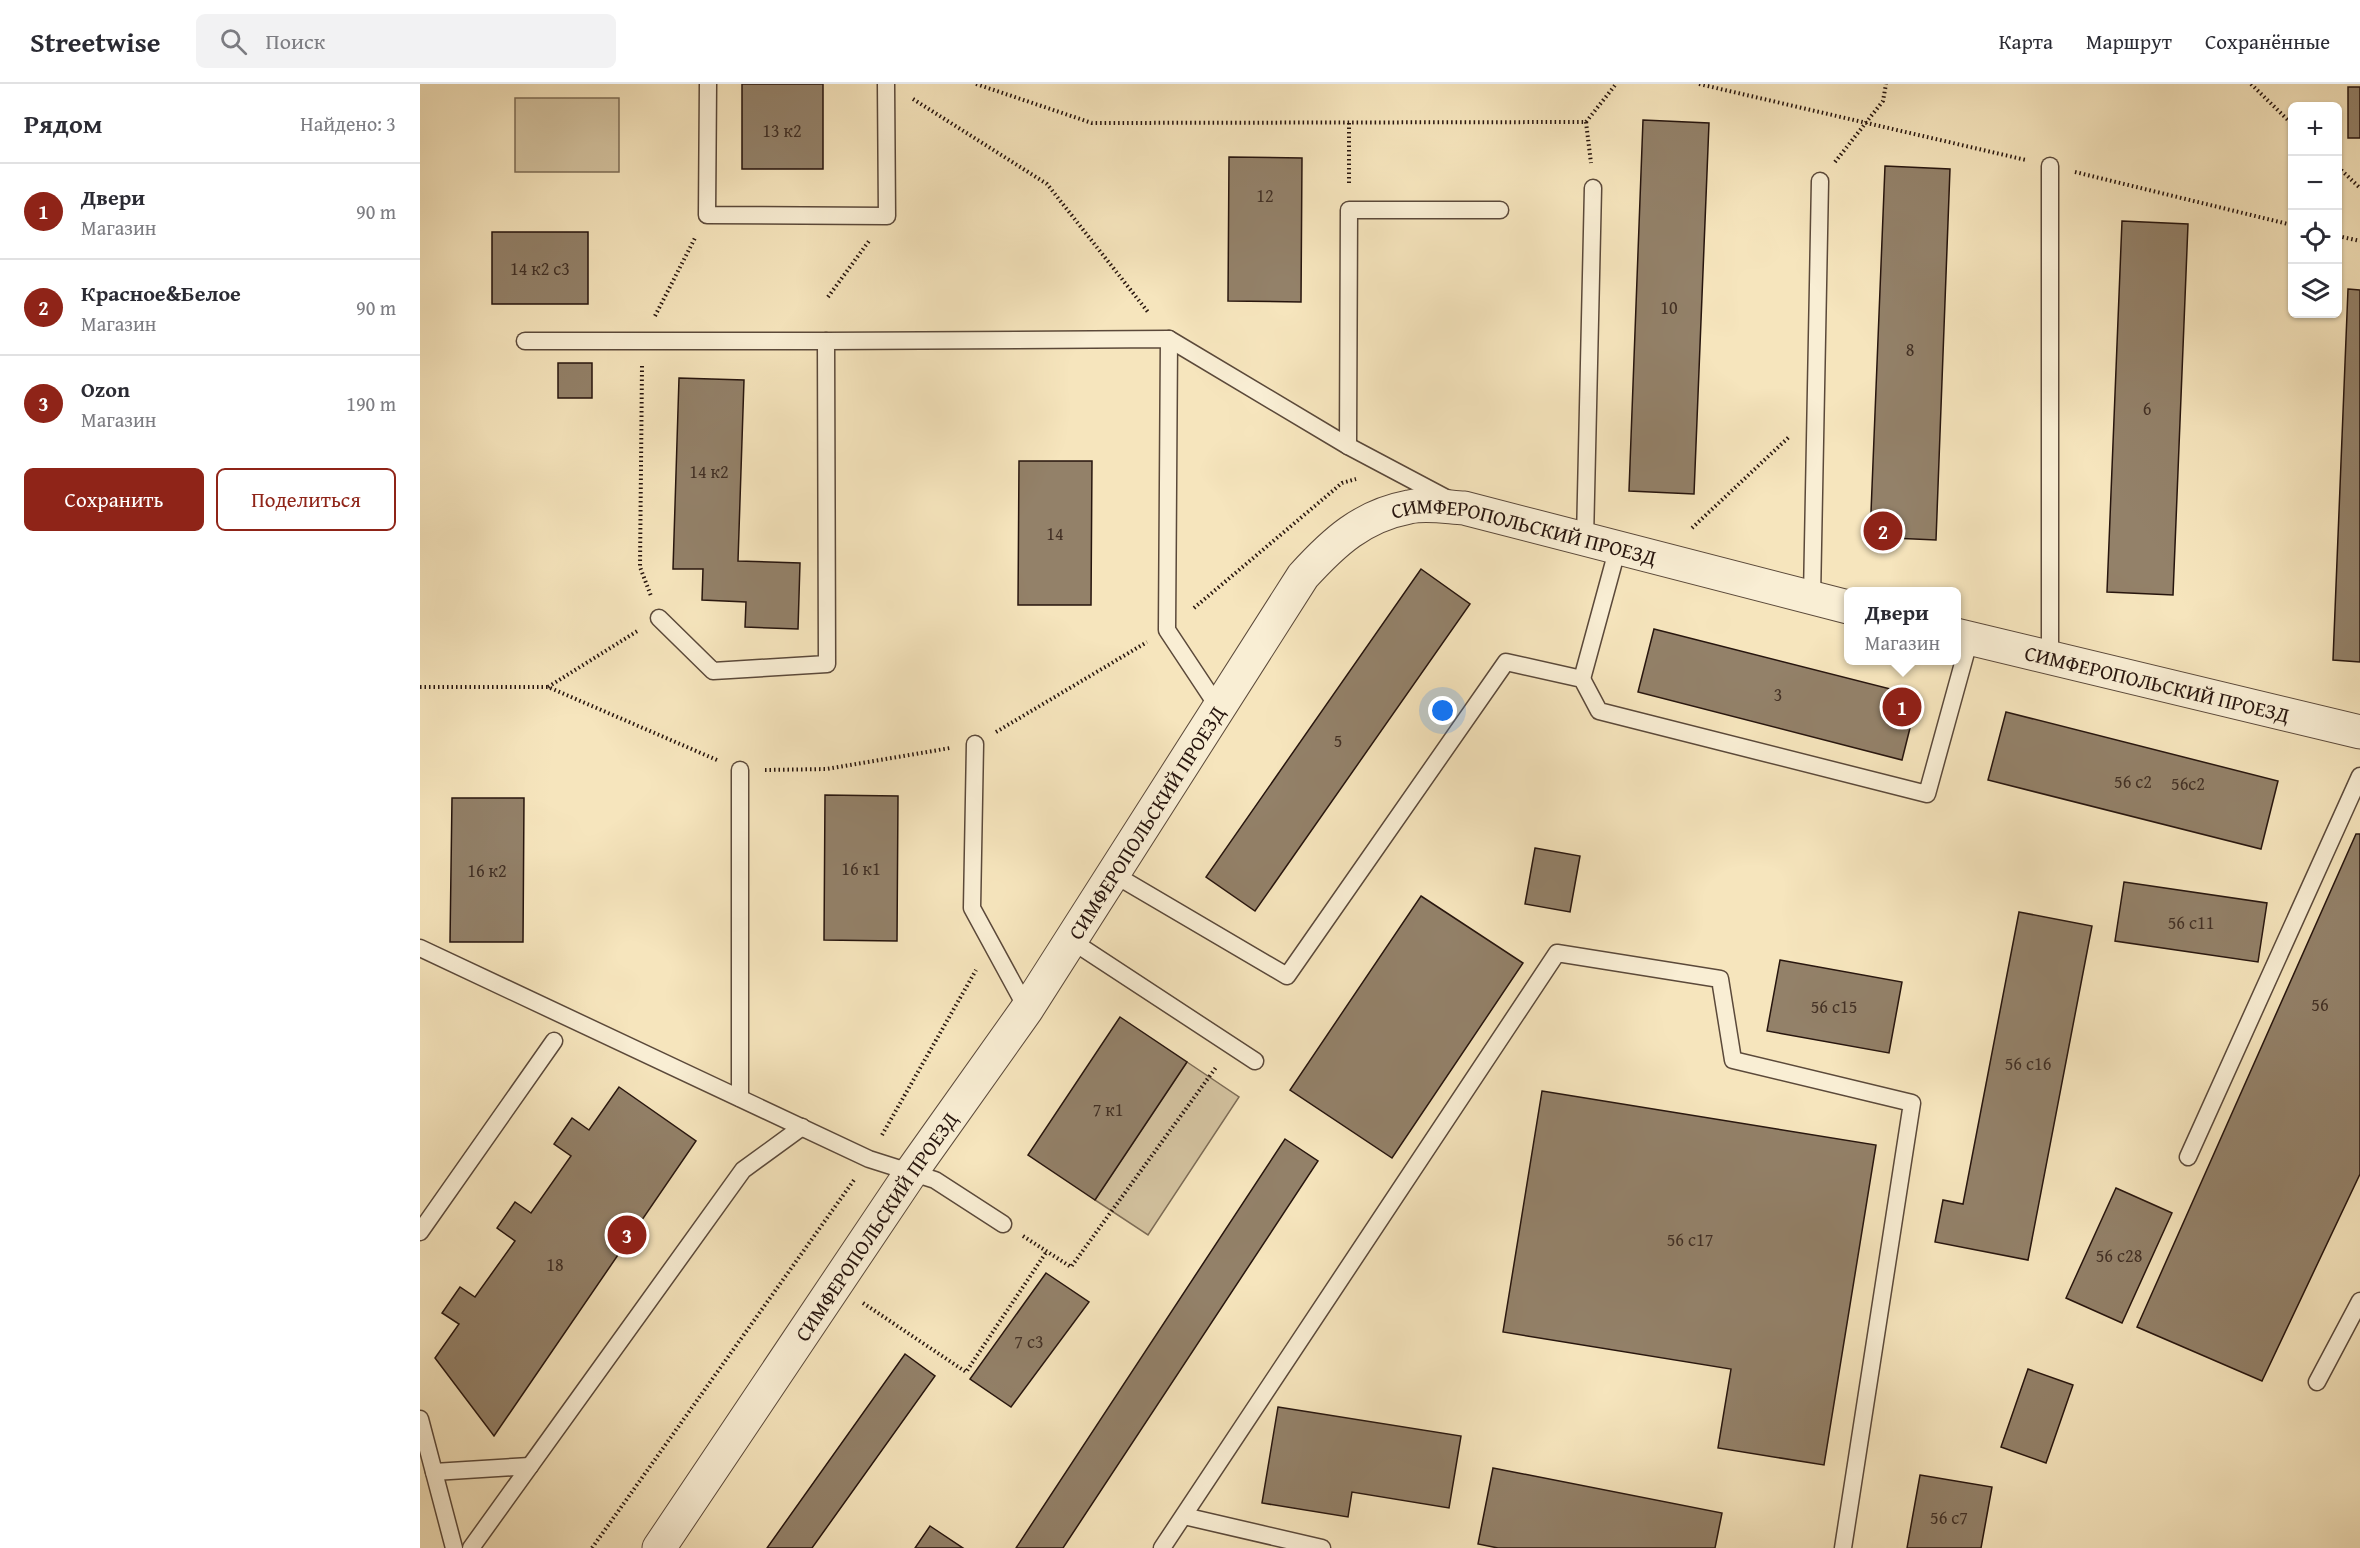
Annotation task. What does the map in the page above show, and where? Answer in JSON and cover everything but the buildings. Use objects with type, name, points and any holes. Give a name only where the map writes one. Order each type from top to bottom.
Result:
[{"type":"street","name":"СИМФЕРОПОЛЬСКИЙ ПРОЕЗД","points":[[659,1548],[912,1171],[1027,1010],[1220,710],[1303,576],[1335,542],[1368,519],[1410,506],[1464,508],[1844,606]]},
{"type":"street","name":"СИМФЕРОПОЛЬСКИЙ ПРОЕЗД","points":[[1963,636],[2360,732]]},
{"type":"lane","points":[[708,84],[707,215],[887,216],[886,84]]},
{"type":"lane","points":[[2050,166],[2050,657]]},
{"type":"lane","points":[[1812,597],[1820,181]]},
{"type":"lane","points":[[1586,539],[1593,188]]},
{"type":"lane","points":[[1348,446],[1349,210],[1500,210]]},
{"type":"lane","points":[[1169,339],[1167,630],[1220,710]]},
{"type":"lane","points":[[525,341],[1169,339],[1348,446],[1464,508]]},
{"type":"lane","points":[[659,618],[713,671],[827,664],[826,341]]},
{"type":"lane","points":[[1618,547],[1582,679],[1599,711],[1927,794],[1956,665]]},
{"type":"lane","points":[[1115,875],[1287,976],[1506,662],[1582,679]]},
{"type":"lane","points":[[975,744],[972,908],[1027,1010]]},
{"type":"lane","points":[[740,770],[740,1098]]},
{"type":"lane","points":[[2188,1158],[2360,776]]},
{"type":"lane","points":[[1072,941],[1255,1061]]},
{"type":"lane","points":[[420,948],[869,1159],[935,1180],[1003,1224]]},
{"type":"lane","points":[[1162,1548],[1557,952],[1720,979],[1733,1060],[1912,1103],[1843,1548]]},
{"type":"lane","points":[[420,1232],[554,1041]]},
{"type":"lane","points":[[471,1548],[743,1170],[802,1127]]},
{"type":"lane","points":[[2317,1382],[2360,1301]]},
{"type":"lane","points":[[420,1419],[454,1548]]},
{"type":"lane","points":[[434,1472],[530,1466]]},
{"type":"lane","points":[[1184,1516],[1322,1548]]},
{"type":"path","points":[[976,84],[1092,123],[1586,122]]},
{"type":"path","points":[[1593,188],[1586,122],[1616,84]]},
{"type":"path","points":[[1699,84],[1866,121],[2288,224]]},
{"type":"path","points":[[1820,181],[1883,101],[1886,84]]},
{"type":"path","points":[[2251,84],[2288,120]]},
{"type":"path","points":[[908,96],[1047,184],[1169,339]]},
{"type":"path","points":[[1349,123],[1349,210]]},
{"type":"path","points":[[2342,172],[2360,188]]},
{"type":"path","points":[[548,687],[659,618],[640,567],[642,341],[707,215]]},
{"type":"path","points":[[828,297],[887,216]]},
{"type":"path","points":[[2342,237],[2360,241]]},
{"type":"path","points":[[1692,528],[1816,411]]},
{"type":"path","points":[[420,687],[548,687],[740,770],[827,769],[975,744],[1167,630],[1342,483],[1398,471]]},
{"type":"path","points":[[592,1548],[869,1159],[992,942]]},
{"type":"path","points":[[1003,1224],[1071,1267],[1232,1047]]},
{"type":"path","points":[[855,1298],[966,1372],[1047,1251]]},
{"type":"shaded area","points":[[515,98],[619,98],[619,172],[515,172]]},
{"type":"shaded area","points":[[1187,1062],[1239,1097],[1148,1235],[1095,1200]]},
{"type":"place","name":"Красное&Белое","points":[[1883,531]]},
{"type":"place","name":"Двери","points":[[1902,707]]},
{"type":"place","name":"Ozon","points":[[627,1235]]}]
